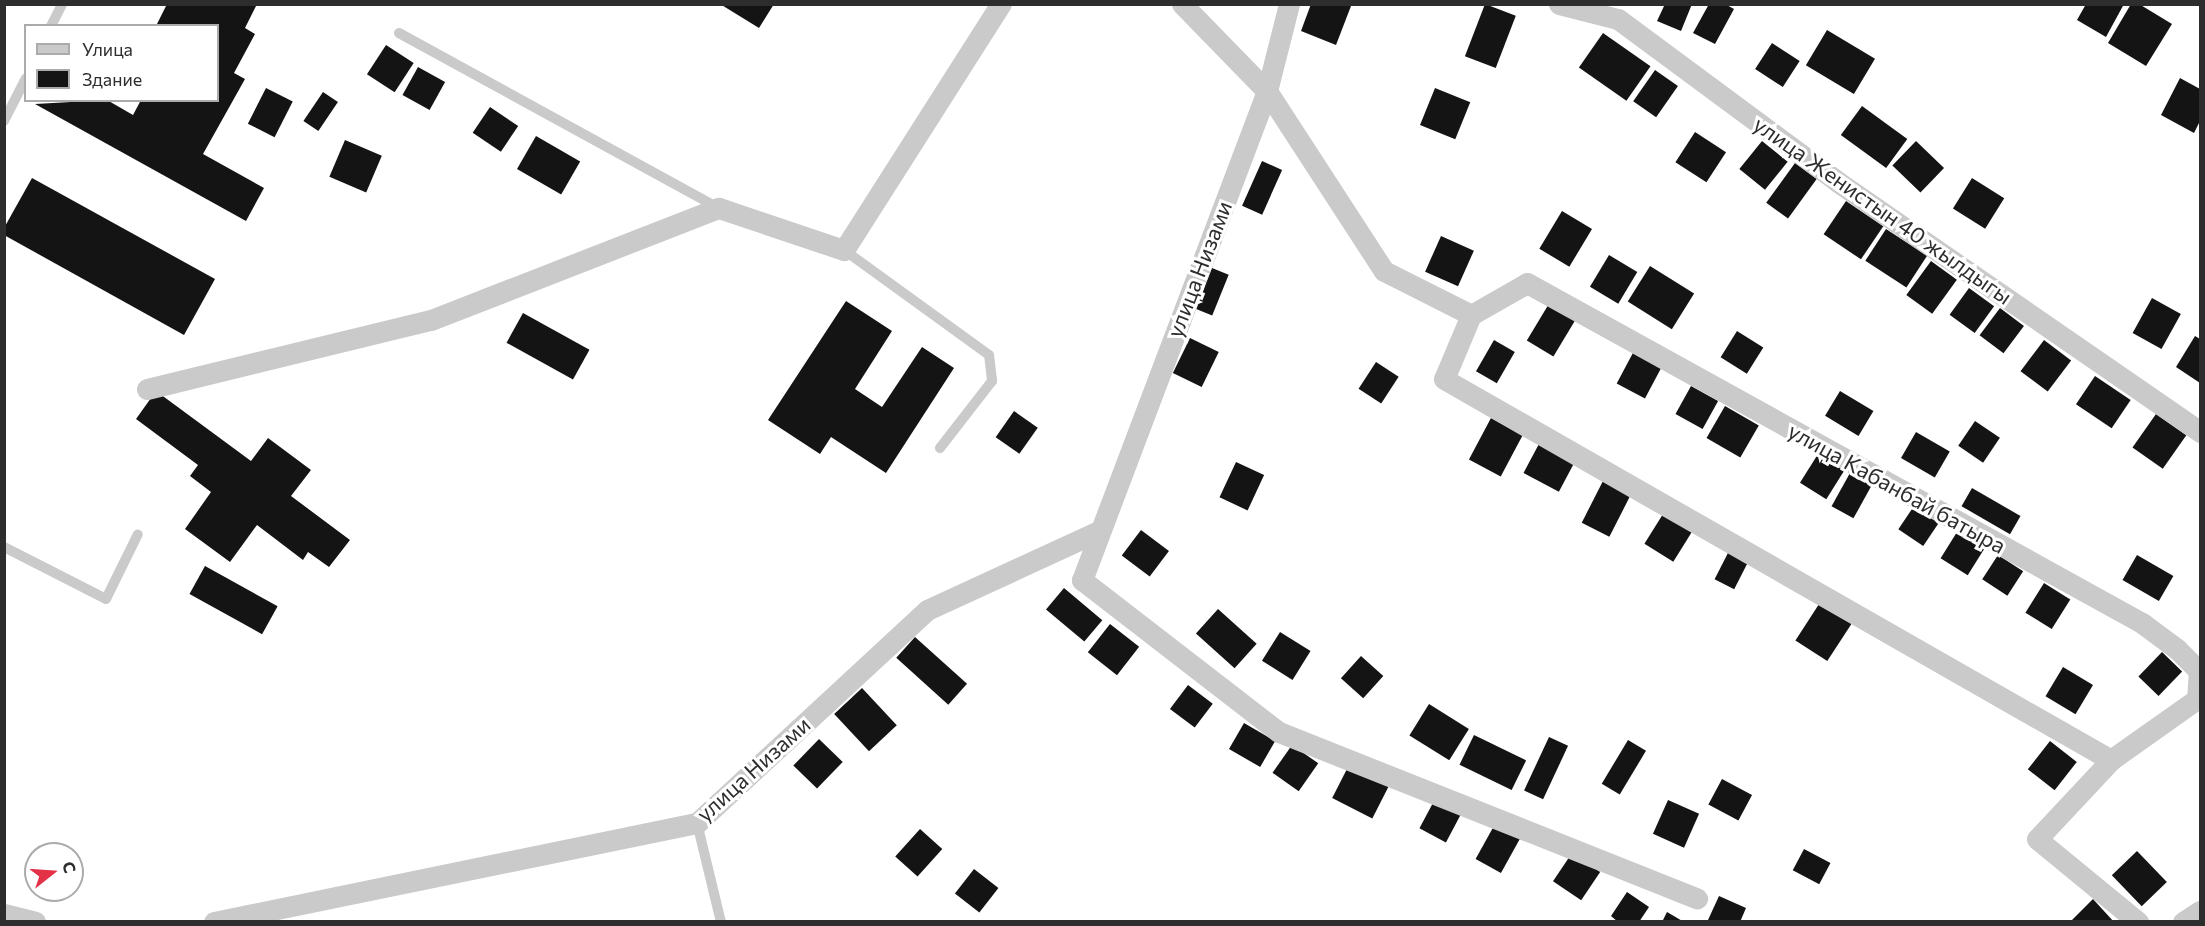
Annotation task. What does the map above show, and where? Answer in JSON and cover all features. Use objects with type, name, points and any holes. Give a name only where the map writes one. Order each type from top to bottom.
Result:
[{"type":"street","points":[[147,389],[431,320],[719,208],[844,250],[1001,4]]},
{"type":"street","points":[[1182,4],[1267,92],[1384,271],[1471,315],[1444,379],[2111,760]]},
{"type":"street","name":"улица Низами","points":[[1289,4],[1267,92],[1082,580],[1279,732],[1697,898]]},
{"type":"street","name":"улица Женистын 40 жылдыгы","points":[[1558,4],[1618,19],[1838,182],[2200,432]]},
{"type":"street","name":"улица Кабанбай батыра","points":[[1471,315],[1527,283],[2142,623],[2199,671],[2197,699],[2111,760],[2037,839],[2138,921]]},
{"type":"street","name":"улица Низами","points":[[214,921],[697,823],[927,610],[1099,531]]},
{"type":"street","points":[[2183,921],[2200,911]]},
{"type":"street","points":[[4,914],[35,921]]},
{"type":"lane","points":[[52,24],[62,4]]},
{"type":"lane","points":[[399,33],[719,208]]},
{"type":"lane","points":[[4,121],[24,82]]},
{"type":"lane","points":[[844,250],[989,356],[992,381],[940,448]]},
{"type":"lane","points":[[4,547],[106,599],[138,534]]},
{"type":"lane","points":[[697,823],[722,921]]},
{"type":"building","points":[[167,4],[257,4],[245,28],[255,34],[234,73],[245,79],[203,154],[264,188],[246,221],[35,104],[110,102],[133,115],[140,102],[219,102],[219,24],[157,24]]},
{"type":"building","points":[[720,4],[774,4],[759,28]]},
{"type":"building","points":[[1311,4],[1351,6],[1336,45],[1301,31]]},
{"type":"building","points":[[1485,4],[1516,16],[1496,68],[1465,56]]},
{"type":"building","points":[[1665,4],[1692,4],[1681,31],[1657,21]]},
{"type":"building","points":[[1709,4],[1725,4],[1734,9],[1715,44],[1693,33]]},
{"type":"building","points":[[2086,4],[2124,4],[2106,37],[2077,20]]},
{"type":"building","points":[[2131,4],[2139,4],[2172,24],[2146,66],[2108,43]]},
{"type":"building","points":[[1827,30],[1875,59],[1854,94],[1806,65]]},
{"type":"building","points":[[1603,33],[1651,66],[1626,101],[1579,67]]},
{"type":"building","points":[[1772,43],[1800,61],[1783,87],[1755,69]]},
{"type":"building","points":[[386,45],[414,63],[395,92],[367,74]]},
{"type":"building","points":[[418,67],[445,82],[430,110],[402,95]]},
{"type":"building","points":[[1655,70],[1678,86],[1656,117],[1633,101]]},
{"type":"building","points":[[2180,78],[2200,89],[2200,121],[2194,133],[2161,115]]},
{"type":"building","points":[[266,88],[293,102],[275,137],[248,124]]},
{"type":"building","points":[[1435,88],[1470,102],[1455,139],[1420,125]]},
{"type":"building","points":[[323,92],[338,102],[318,131],[303,121]]},
{"type":"building","points":[[1862,106],[1907,139],[1886,168],[1841,135]]},
{"type":"building","points":[[490,107],[518,126],[501,152],[473,133]]},
{"type":"building","points":[[1695,132],[1726,152],[1706,182],[1675,162]]},
{"type":"building","points":[[536,136],[580,161],[561,194],[517,169]]},
{"type":"building","points":[[345,140],[382,156],[366,192],[329,177]]},
{"type":"building","points":[[1762,141],[1788,162],[1765,190],[1739,169]]},
{"type":"building","points":[[1916,141],[1944,168],[1920,193],[1892,165]]},
{"type":"building","points":[[1262,161],[1282,170],[1262,215],[1242,206]]},
{"type":"building","points":[[1795,163],[1817,179],[1788,219],[1766,203]]},
{"type":"building","points":[[32,178],[215,279],[184,335],[4,235],[4,228]]},
{"type":"building","points":[[1972,178],[2004,198],[1985,229],[1953,209]]},
{"type":"building","points":[[1846,201],[1883,226],[1861,259],[1824,234]]},
{"type":"building","points":[[1562,211],[1592,229],[1569,267],[1539,249]]},
{"type":"building","points":[[1886,229],[1927,256],[1906,288],[1865,261]]},
{"type":"building","points":[[1441,236],[1474,251],[1458,286],[1425,272]]},
{"type":"building","points":[[1609,255],[1637,272],[1618,304],[1590,287]]},
{"type":"building","points":[[1931,261],[1957,280],[1932,314],[1906,295]]},
{"type":"building","points":[[1650,266],[1694,294],[1672,329],[1628,302]]},
{"type":"building","points":[[1212,268],[1229,275],[1212,316],[1196,309]]},
{"type":"building","points":[[1969,288],[1994,306],[1975,333],[1950,315]]},
{"type":"building","points":[[2152,298],[2181,314],[2161,349],[2133,333]]},
{"type":"building","points":[[846,301],[892,331],[855,389],[882,407],[922,347],[954,368],[886,473],[831,437],[820,454],[768,420]]},
{"type":"building","points":[[1550,302],[1577,318],[1553,357],[1527,341]]},
{"type":"building","points":[[2000,308],[2024,326],[2003,353],[1980,335]]},
{"type":"building","points":[[523,313],[589,350],[573,380],[507,343]]},
{"type":"building","points":[[1737,331],[1763,347],[1747,374],[1721,357]]},
{"type":"building","points":[[2195,336],[2200,339],[2200,383],[2176,367]]},
{"type":"building","points":[[1190,338],[1219,352],[1202,387],[1173,373]]},
{"type":"building","points":[[1494,340],[1515,352],[1497,383],[1476,371]]},
{"type":"building","points":[[2044,340],[2071,360],[2048,392],[2021,371]]},
{"type":"building","points":[[1635,349],[1663,364],[1645,398],[1617,383]]},
{"type":"building","points":[[1376,362],[1399,377],[1381,404],[1359,389]]},
{"type":"building","points":[[2095,376],[2131,400],[2112,428],[2076,404]]},
{"type":"building","points":[[1691,386],[1718,401],[1703,429],[1675,414]]},
{"type":"building","points":[[156,391],[251,461],[268,438],[311,470],[291,496],[350,540],[329,567],[308,552],[303,560],[257,525],[230,562],[185,529],[211,492],[190,476],[198,465],[136,419]]},
{"type":"building","points":[[1840,391],[1873,411],[1858,436],[1825,416]]},
{"type":"building","points":[[1725,406],[1759,425],[1740,458],[1706,438]]},
{"type":"building","points":[[1014,411],[1038,428],[1019,454],[996,437]]},
{"type":"building","points":[[2156,414],[2186,435],[2163,469],[2132,448]]},
{"type":"building","points":[[1491,418],[1523,435],[1501,476],[1469,459]]},
{"type":"building","points":[[1975,421],[2000,438],[1983,463],[1958,446]]},
{"type":"building","points":[[1916,432],[1950,452],[1935,477],[1901,458]]},
{"type":"building","points":[[1540,442],[1575,461],[1559,492],[1524,473]]},
{"type":"building","points":[[1818,454],[1844,470],[1826,499],[1800,483]]},
{"type":"building","points":[[1236,462],[1264,475],[1248,510],[1220,497]]},
{"type":"building","points":[[1850,473],[1872,485],[1853,518],[1832,506]]},
{"type":"building","points":[[1604,479],[1632,493],[1609,537],[1582,523]]},
{"type":"building","points":[[1972,488],[2020,516],[2010,534],[1962,506]]},
{"type":"building","points":[[1914,506],[1939,523],[1923,546],[1898,529]]},
{"type":"building","points":[[1663,514],[1692,532],[1673,562],[1644,544]]},
{"type":"building","points":[[1141,530],[1169,551],[1150,577],[1122,556]]},
{"type":"building","points":[[1957,532],[1984,549],[1968,575],[1941,558]]},
{"type":"building","points":[[1730,549],[1750,559],[1734,589],[1715,579]]},
{"type":"building","points":[[1998,555],[2023,571],[2007,596],[1982,579]]},
{"type":"building","points":[[2137,555],[2173,576],[2159,601],[2122,580]]},
{"type":"building","points":[[205,566],[278,606],[262,634],[189,594]]},
{"type":"building","points":[[2044,583],[2070,599],[2052,629],[2025,613]]},
{"type":"building","points":[[1064,588],[1102,620],[1084,642],[1046,609]]},
{"type":"building","points":[[1821,601],[1853,622],[1827,661],[1795,640]]},
{"type":"building","points":[[1218,609],[1257,644],[1235,668],[1196,634]]},
{"type":"building","points":[[1110,624],[1139,647],[1117,675],[1088,652]]},
{"type":"building","points":[[1280,632],[1311,651],[1293,680],[1262,661]]},
{"type":"building","points":[[915,637],[967,684],[948,705],[896,658]]},
{"type":"building","points":[[2162,652],[2182,671],[2159,696],[2138,676]]},
{"type":"building","points":[[1361,656],[1383,676],[1363,698],[1341,678]]},
{"type":"building","points":[[2063,667],[2093,685],[2075,714],[2045,696]]},
{"type":"building","points":[[1188,685],[1213,704],[1195,728],[1170,709]]},
{"type":"building","points":[[862,688],[897,725],[869,751],[834,714]]},
{"type":"building","points":[[1429,704],[1469,729],[1449,760],[1409,735]]},
{"type":"building","points":[[1244,723],[1275,741],[1260,767],[1229,749]]},
{"type":"building","points":[[1474,735],[1526,760],[1512,790],[1460,765]]},
{"type":"building","points":[[1549,737],[1568,746],[1543,799],[1524,790]]},
{"type":"building","points":[[819,739],[843,762],[817,789],[793,766]]},
{"type":"building","points":[[1628,740],[1646,751],[1620,795],[1602,784]]},
{"type":"building","points":[[2050,741],[2077,762],[2055,790],[2028,769]]},
{"type":"building","points":[[1292,745],[1318,763],[1299,791],[1272,773]]},
{"type":"building","points":[[1349,765],[1389,785],[1372,818],[1332,798]]},
{"type":"building","points":[[1722,779],[1752,795],[1738,821],[1708,805]]},
{"type":"building","points":[[1668,800],[1699,814],[1684,848],[1653,834]]},
{"type":"building","points":[[1434,801],[1460,815],[1446,842],[1419,828]]},
{"type":"building","points":[[1495,824],[1520,838],[1501,873],[1476,859]]},
{"type":"building","points":[[920,829],[942,849],[918,877],[895,856]]},
{"type":"building","points":[[1804,849],[1830,863],[1819,884],[1793,870]]},
{"type":"building","points":[[2137,851],[2167,882],[2142,906],[2112,875]]},
{"type":"building","points":[[1572,853],[1600,872],[1581,900],[1553,881]]},
{"type":"building","points":[[974,869],[998,888],[979,913],[955,893]]},
{"type":"building","points":[[1627,892],[1649,907],[1639,922],[1618,922],[1611,916]]},
{"type":"building","points":[[1719,896],[1746,908],[1740,922],[1708,920]]},
{"type":"building","points":[[2093,899],[2114,922],[2070,922]]},
{"type":"building","points":[[1667,912],[1684,922],[1662,922]]}]
